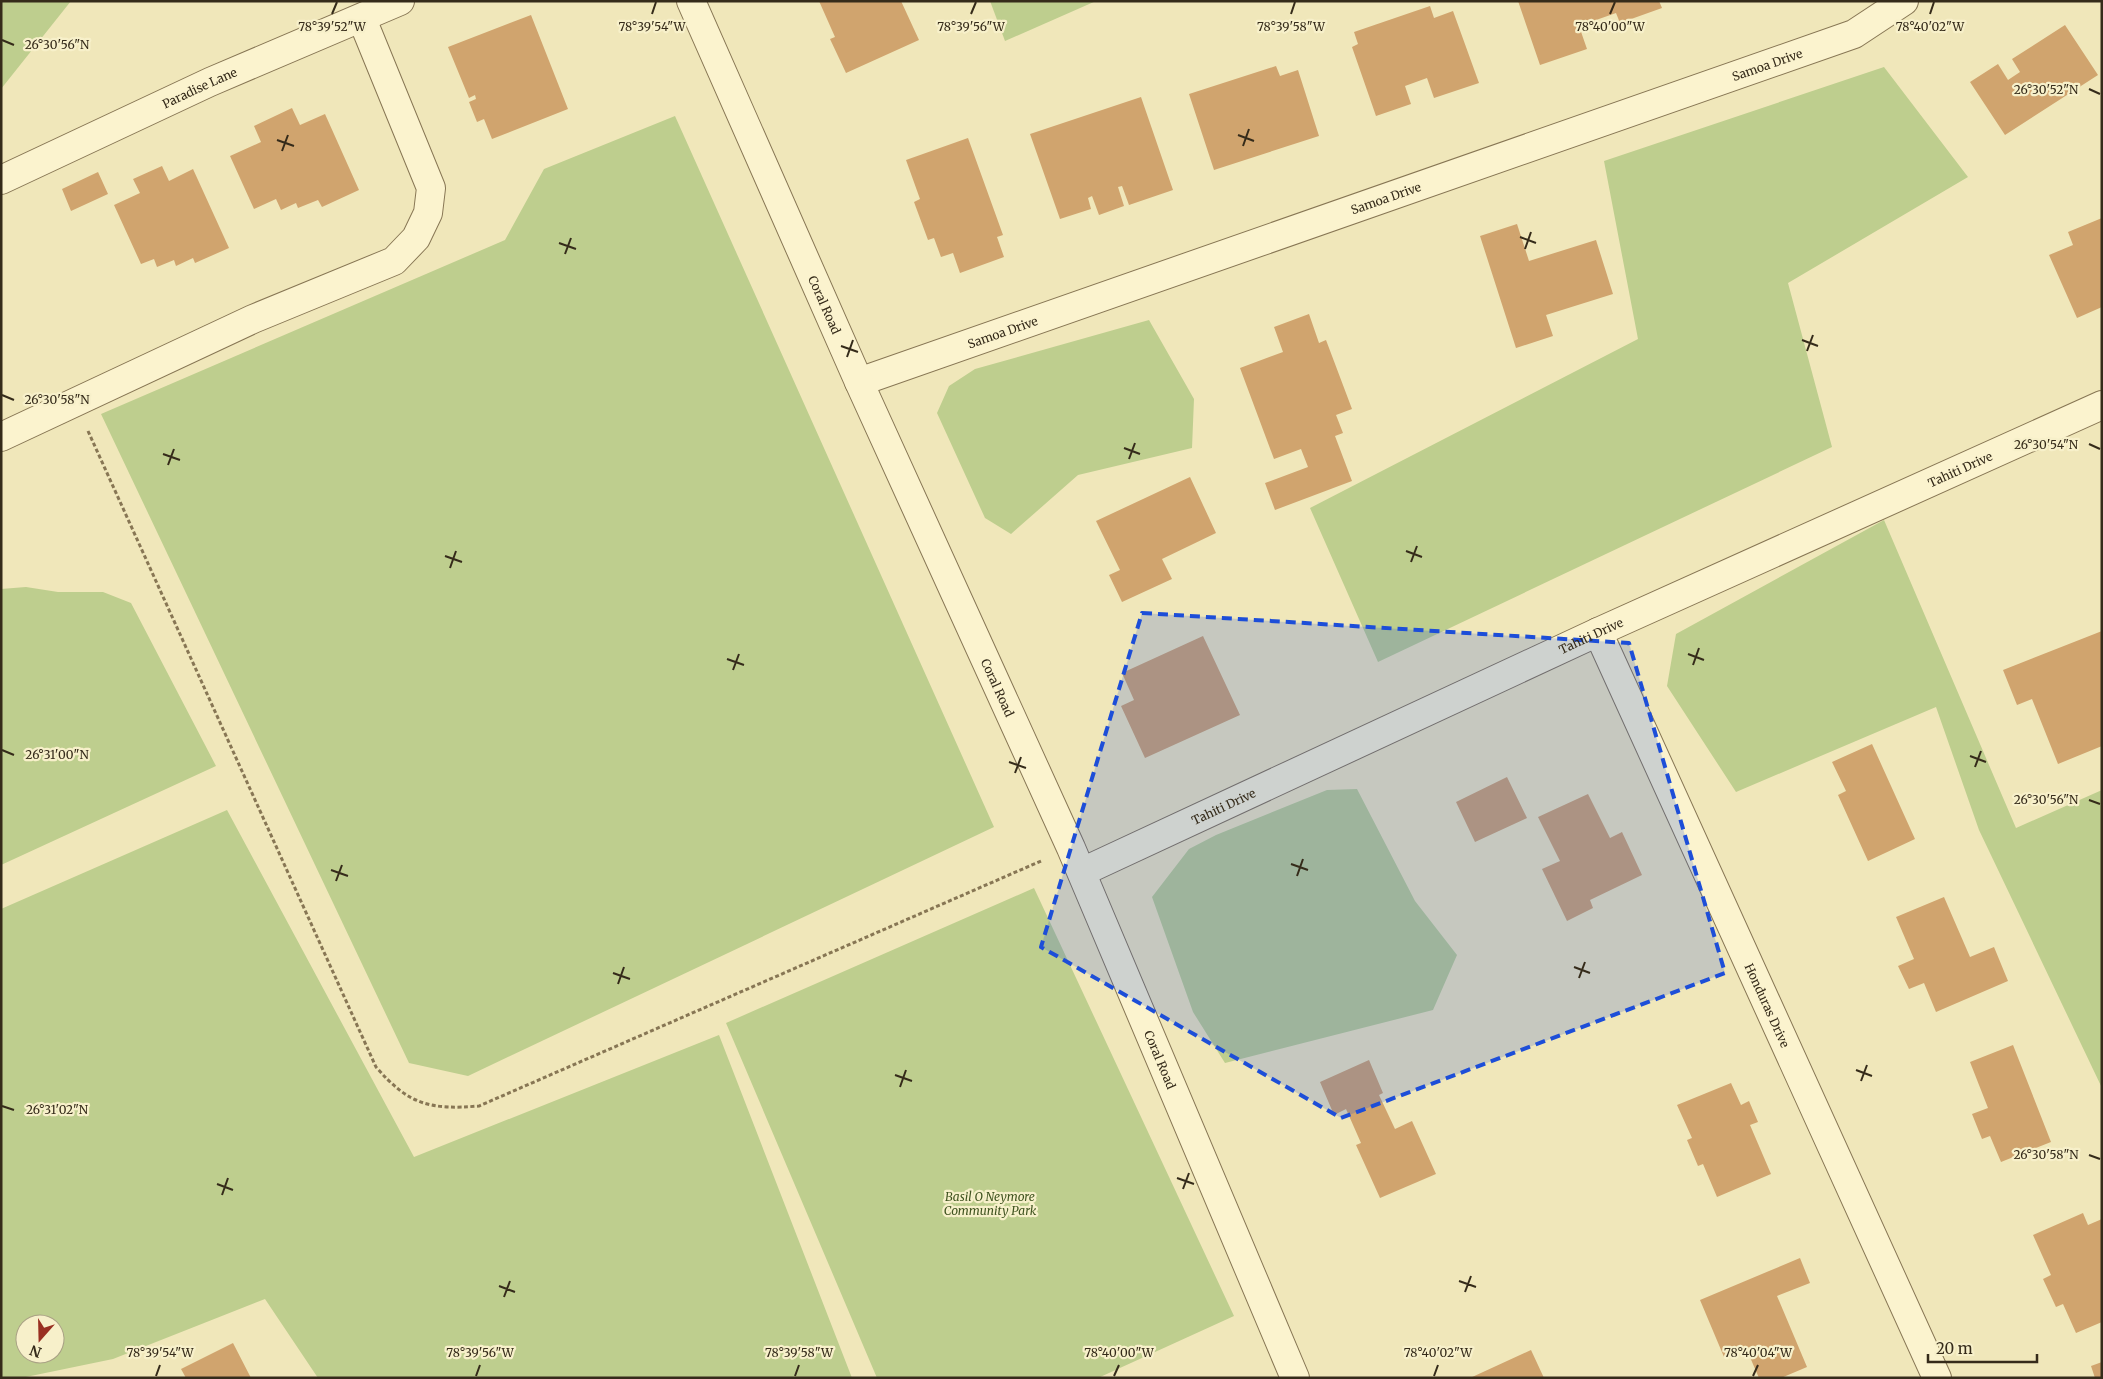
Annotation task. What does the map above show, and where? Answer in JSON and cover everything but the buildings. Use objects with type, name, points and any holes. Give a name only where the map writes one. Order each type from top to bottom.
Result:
[{"type":"street","name":"Paradise Lane","points":[[1,180],[210,82],[400,1]]},
{"type":"street","name":"Coral Road","points":[[691,1],[859,382],[1077,860],[1288,1375]]},
{"type":"street","name":"Samoa Drive","points":[[859,382],[1854,34],[1904,1]]},
{"type":"street","points":[[1,437],[253,319],[394,261],[416,238],[428,213],[431,188],[362,18]]},
{"type":"street","name":"Tahiti Drive","points":[[1077,860],[1598,632],[2102,405]]},
{"type":"street","name":"Honduras Drive","points":[[1598,632],[1937,1378]]},
{"type":"path","points":[[75,403],[376,1067],[392,1086],[424,1105],[448,1108],[479,1106],[1077,860]]},
{"type":"highlighted area","points":[[1142,613],[1629,643],[1725,973],[1341,1118],[1041,947]]},
{"type":"green space","points":[[1,1],[71,1],[1,89]]},
{"type":"green space","points":[[990,1],[1096,1],[1005,41]]},
{"type":"green space","points":[[1884,67],[1968,177],[1788,283],[1832,447],[1378,662],[1310,508],[1638,339],[1604,161]]},
{"type":"green space","points":[[675,116],[994,827],[468,1076],[409,1063],[101,414],[505,240],[544,169]]},
{"type":"green space","points":[[1149,320],[1194,399],[1192,448],[1078,475],[1011,534],[985,518],[937,413],[949,386],[975,369]]},
{"type":"green space","points":[[1884,520],[2016,828],[2102,790],[2102,1088],[1979,830],[1936,707],[1736,792],[1667,686],[1676,634]]},
{"type":"green space","points":[[26,587],[58,592],[103,592],[131,603],[216,766],[1,865],[1,589]]},
{"type":"green space","points":[[1357,789],[1415,901],[1457,955],[1433,1010],[1225,1063],[1193,1012],[1152,897],[1189,849],[1216,835],[1327,790]]},
{"type":"green space","points":[[227,810],[414,1157],[719,1035],[852,1378],[318,1378],[265,1299],[113,1359],[21,1378],[1,1378],[1,909]]},
{"type":"green space","name":"Basil O Neymore Community Park","points":[[1034,888],[1234,1316],[1098,1378],[877,1378],[726,1023]]}]
